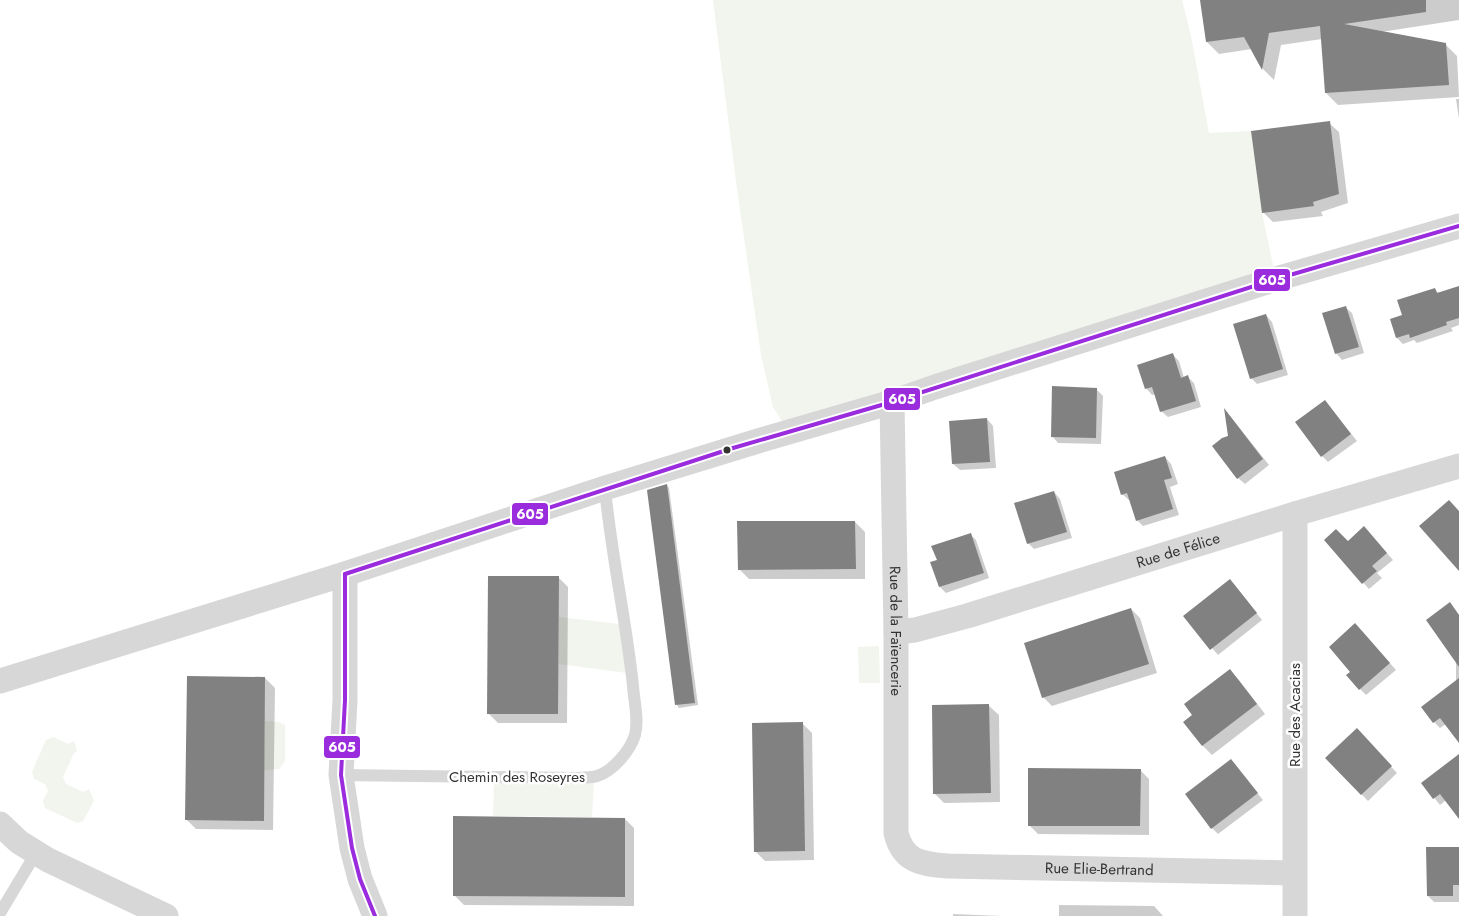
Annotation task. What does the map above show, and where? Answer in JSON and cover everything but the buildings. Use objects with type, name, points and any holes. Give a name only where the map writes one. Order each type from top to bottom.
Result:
[{"type":"street","points":[[2,684],[605,488],[892,402],[1276,279],[1459,226]]},
{"type":"street","name":"Rue de la Faïencerie","points":[[892,402],[896,632],[896,833],[899,846],[906,855]]},
{"type":"street","name":"Rue de Félice","points":[[896,632],[914,630],[967,616],[1295,514],[1459,466]]},
{"type":"street","name":"Rue des Acacias","points":[[1294,916],[1295,514]]},
{"type":"street","points":[[345,574],[345,700],[341,775],[352,848],[360,880],[375,916]]},
{"type":"street","points":[[0,824],[8,833],[48,860],[166,916]]},
{"type":"street","name":"Rue Elie-Bertrand","points":[[906,855],[925,863],[948,866],[1294,873]]},
{"type":"lane","name":"Chemin des Roseyres","points":[[341,775],[578,778],[596,776],[606,772],[617,763],[634,736],[636,724],[630,663],[605,488]]},
{"type":"lane","points":[[0,913],[36,853]]},
{"type":"shaded area","points":[[713,0],[1182,0],[1191,36],[1209,133],[1251,131],[1262,213],[1276,279],[786,428],[773,407],[761,355],[736,182]]},
{"type":"shaded area","points":[[559,617],[620,624],[627,673],[559,664]]},
{"type":"shaded area","points":[[879,646],[880,683],[859,683],[858,647]]},
{"type":"shaded area","points":[[265,721],[279,722],[285,725],[285,761],[279,769],[264,770]]},
{"type":"shaded area","points":[[53,737],[68,744],[74,741],[77,751],[74,753],[63,777],[66,784],[83,792],[89,789],[94,801],[83,821],[77,823],[45,808],[43,801],[48,791],[45,784],[34,779],[32,772],[46,740]]},
{"type":"shaded area","points":[[594,781],[592,817],[493,816],[494,783],[540,784]]},
{"type":"transit line","name":"605","points":[[345,574],[733,448],[885,404],[1276,279],[1459,226]]},
{"type":"transit line","name":"605","points":[[345,574],[345,700],[341,775],[352,848],[360,879],[375,916]]}]
